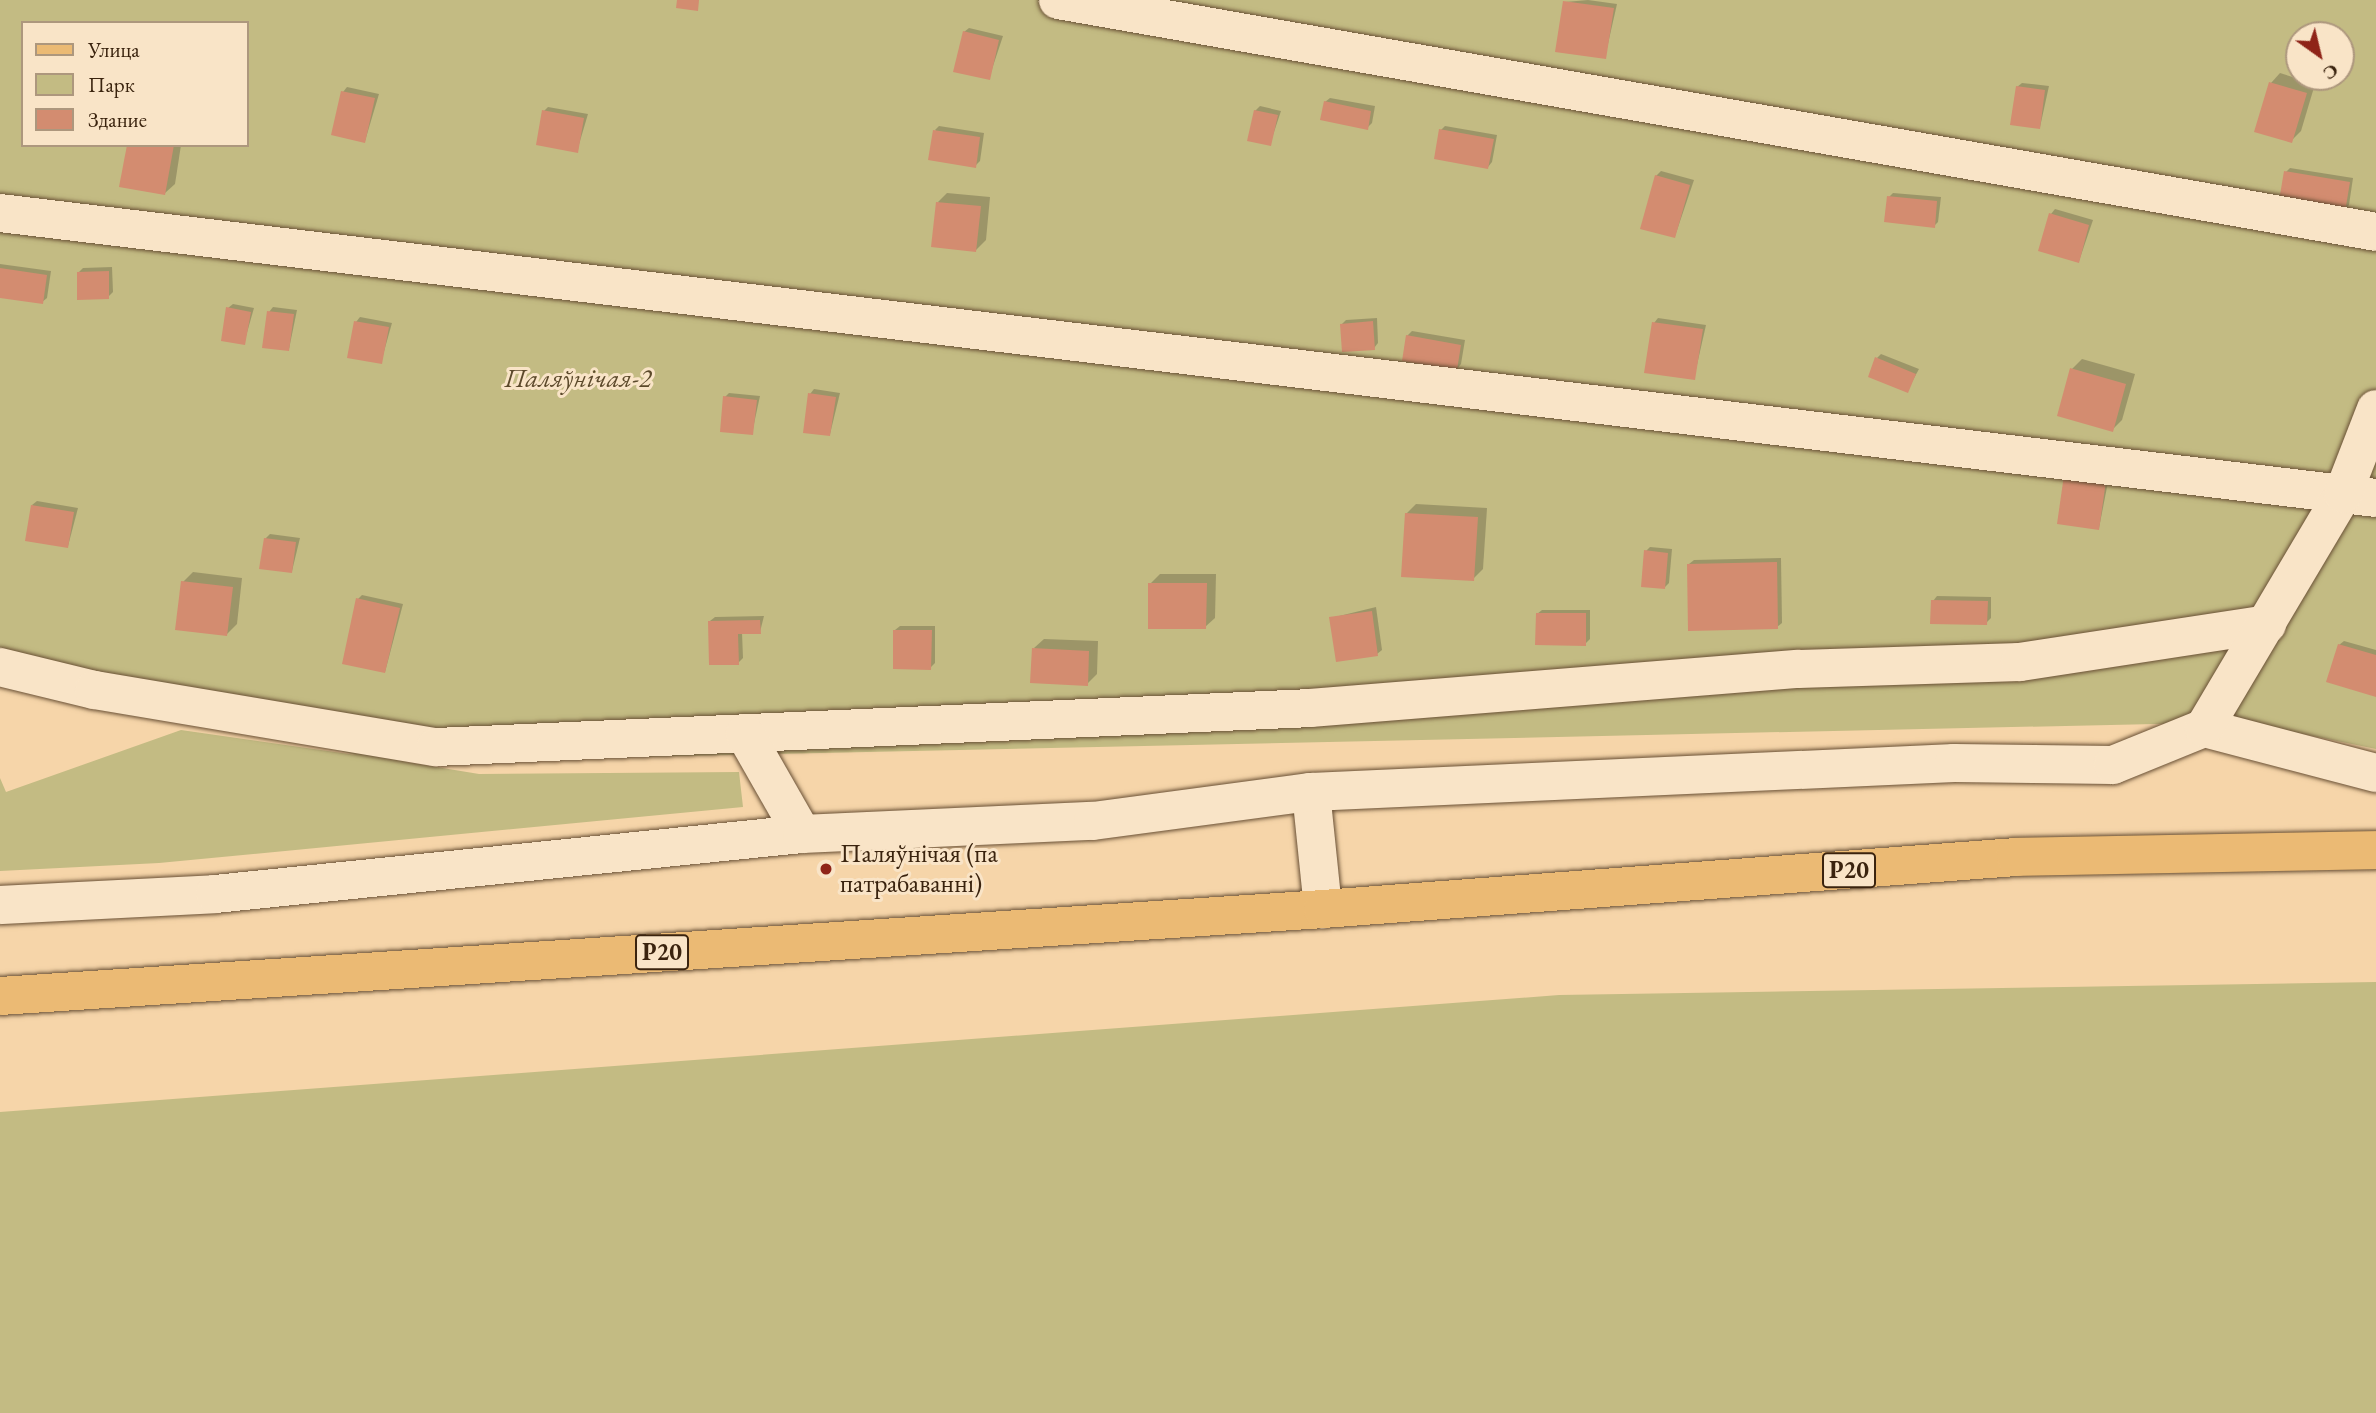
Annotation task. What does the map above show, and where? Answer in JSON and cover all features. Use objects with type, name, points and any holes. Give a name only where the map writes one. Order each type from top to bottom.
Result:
[{"type":"main road","name":"Р20","points":[[0,996],[1323,909],[2015,857],[2376,850]]},
{"type":"lane","points":[[1058,0],[2376,232]]},
{"type":"lane","points":[[0,213],[2359,496]]},
{"type":"lane","points":[[0,905],[215,894],[802,834],[1093,821],[1311,793],[1954,763],[2113,765],[2204,727],[2267,624],[2359,496],[2376,409]]},
{"type":"lane","points":[[0,667],[94,690],[436,747],[1310,708],[1798,669],[2020,662],[2267,624]]},
{"type":"lane","points":[[2204,727],[2376,774]]},
{"type":"lane","points":[[745,734],[802,834]]},
{"type":"lane","points":[[1311,793],[1323,909]]},
{"type":"green space","name":"Паляўнічая-2","points":[[0,0],[2376,0],[2376,749],[2245,722],[406,762],[479,774],[739,772],[743,807],[159,863],[0,871],[0,778],[6,792],[181,730],[356,755],[0,659]]},
{"type":"green space","points":[[2376,982],[2376,1413],[0,1413],[0,1112],[1559,995]]},
{"type":"building","points":[[677,0],[699,0],[698,11],[676,8]]},
{"type":"building","points":[[1563,1],[1614,8],[1606,59],[1555,52]]},
{"type":"building","points":[[963,31],[999,40],[990,80],[953,72]]},
{"type":"building","points":[[2269,82],[2285,87],[2285,91],[2307,93],[2292,143],[2254,132]]},
{"type":"building","points":[[2016,86],[2045,90],[2040,129],[2010,125]]},
{"type":"building","points":[[341,91],[375,98],[365,143],[331,135]]},
{"type":"building","points":[[1324,101],[1371,111],[1368,130],[1320,120]]},
{"type":"building","points":[[542,110],[584,118],[578,153],[536,145]]},
{"type":"building","points":[[1254,110],[1278,115],[1271,146],[1247,141]]},
{"type":"building","points":[[1439,129],[1494,139],[1488,169],[1434,159]]},
{"type":"building","points":[[933,130],[980,137],[976,168],[928,160]]},
{"type":"building","points":[[127,147],[174,147],[165,195],[119,187]]},
{"type":"building","points":[[2284,171],[2350,182],[2345,212],[2279,201]]},
{"type":"building","points":[[1655,175],[1690,185],[1675,238],[1640,229]]},
{"type":"building","points":[[1887,196],[1937,201],[1935,228],[1884,222]]},
{"type":"building","points":[[936,202],[981,206],[976,252],[931,247]]},
{"type":"building","points":[[2049,213],[2089,225],[2079,263],[2038,251]]},
{"type":"building","points":[[0,268],[47,275],[43,304],[0,298]]},
{"type":"building","points":[[109,271],[109,299],[77,300],[77,272]]},
{"type":"building","points":[[226,307],[251,312],[245,345],[221,341]]},
{"type":"building","points":[[267,311],[294,314],[289,351],[262,348]]},
{"type":"building","points":[[354,321],[389,327],[382,364],[347,358]]},
{"type":"building","points":[[1373,321],[1375,350],[1342,352],[1340,324]]},
{"type":"building","points":[[1652,322],[1703,329],[1695,380],[1644,373]]},
{"type":"building","points":[[1406,335],[1461,345],[1457,370],[1402,361]]},
{"type":"building","points":[[1875,357],[1916,374],[1908,393],[1868,377]]},
{"type":"building","points":[[2070,368],[2126,384],[2113,432],[2057,416]]},
{"type":"building","points":[[808,393],[836,397],[830,436],[803,433]]},
{"type":"building","points":[[723,396],[757,400],[753,435],[720,432]]},
{"type":"building","points":[[2064,475],[2106,481],[2099,530],[2057,524]]},
{"type":"building","points":[[31,505],[74,512],[68,548],[25,541]]},
{"type":"building","points":[[1405,513],[1478,517],[1474,581],[1401,577]]},
{"type":"building","points":[[264,538],[296,542],[292,573],[259,569]]},
{"type":"building","points":[[1644,550],[1668,553],[1665,589],[1641,587]]},
{"type":"building","points":[[1777,562],[1778,629],[1688,631],[1687,564]]},
{"type":"building","points":[[181,581],[233,587],[227,636],[175,630]]},
{"type":"building","points":[[1148,583],[1207,583],[1206,629],[1148,629]]},
{"type":"building","points":[[356,598],[400,608],[385,673],[342,664]]},
{"type":"building","points":[[1931,600],[1988,601],[1987,625],[1930,624]]},
{"type":"building","points":[[1372,611],[1378,656],[1336,662],[1329,617]]},
{"type":"building","points":[[1536,613],[1586,613],[1586,646],[1535,645]]},
{"type":"building","points":[[760,620],[761,634],[738,634],[739,665],[709,665],[708,621]]},
{"type":"building","points":[[893,630],[932,630],[931,670],[893,669]]},
{"type":"building","points":[[2338,644],[2376,655],[2376,697],[2326,682]]},
{"type":"building","points":[[1032,648],[1089,651],[1088,686],[1030,683]]},
{"type":"place","name":"Паляўнічая (па патрабаванні)","points":[[826,869]]}]
